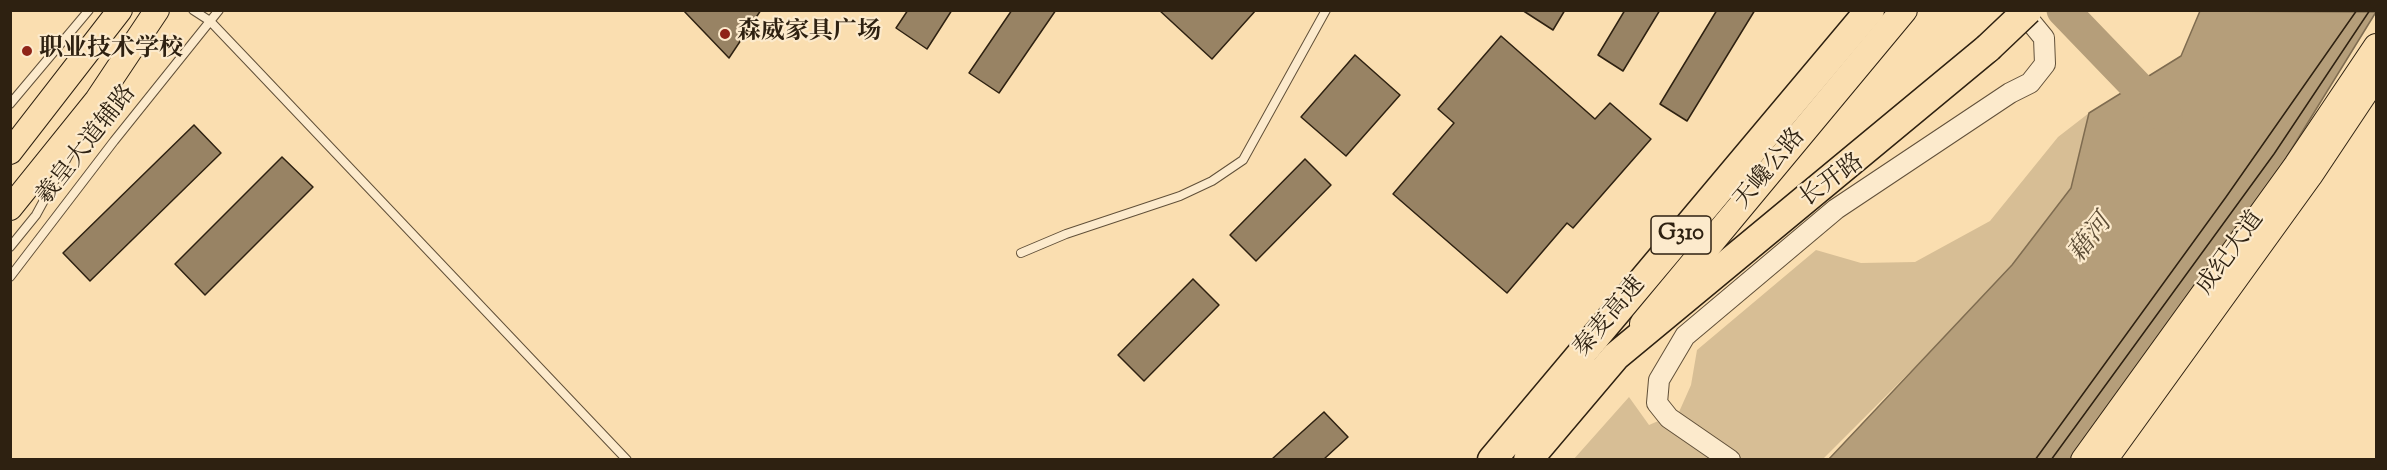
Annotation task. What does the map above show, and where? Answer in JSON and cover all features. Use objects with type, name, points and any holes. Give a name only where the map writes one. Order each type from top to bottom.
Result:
[{"type":"highway","name":"秦麦高速","points":[[1492,459],[1870,10]]},
{"type":"highway","name":"天巉公路","points":[[1616,356],[1904,10]]},
{"type":"highway","name":"秦麦高速","points":[[1528,459],[1616,356],[1988,48],[2028,10]]},
{"type":"main road","points":[[10,152],[120,10]]},
{"type":"main road","points":[[10,208],[98,100],[157,10]]},
{"type":"main road","name":"成纪大道","points":[[2083,459],[2296,165],[2376,46]]},
{"type":"main road","name":"成纪大道","points":[[2105,459],[2310,176],[2376,77]]},
{"type":"street","name":"长开路","points":[[1730,459],[1669,418],[1657,403],[1659,380],[1685,336],[1836,209],[2010,93],[2030,83],[2045,64],[2044,38],[2021,10]]},
{"type":"lane","points":[[10,104],[89,10]]},
{"type":"lane","points":[[193,10],[210,21],[627,459]]},
{"type":"lane","name":"羲皇大道辅路","points":[[10,277],[114,141],[219,10]]},
{"type":"lane","points":[[1021,254],[1066,234],[1180,196],[1212,181],[1243,160],[1326,10]]},
{"type":"lane","points":[[10,247],[36,215],[98,100]]},
{"type":"shaded area","points":[[2089,113],[2071,188],[2012,265],[1823,459],[1573,460],[1629,397],[1649,425],[1679,412],[1691,385],[1697,350],[1816,250],[1861,263],[1915,262],[1990,221],[2058,137]]},
{"type":"water","name":"藉河","points":[[2200,11],[2376,12],[2254,210],[2081,459],[1828,460],[2012,265],[2071,188],[2089,113],[2181,56]]},
{"type":"building","name":"森威家具广场","points":[[683,10],[761,10],[729,58]]},
{"type":"building","points":[[908,10],[952,10],[927,49],[896,28]]},
{"type":"building","points":[[1012,10],[1056,10],[999,93],[969,73]]},
{"type":"building","points":[[1159,10],[1256,10],[1212,59]]},
{"type":"building","points":[[1522,10],[1565,10],[1553,30]]},
{"type":"building","points":[[1625,10],[1660,10],[1623,71],[1598,55]]},
{"type":"building","points":[[1717,10],[1755,10],[1687,121],[1660,104]]},
{"type":"building","points":[[1501,36],[1595,119],[1610,103],[1651,139],[1573,228],[1567,223],[1507,293],[1393,194],[1454,123],[1438,109]]},
{"type":"building","points":[[1355,55],[1400,95],[1346,156],[1301,117]]},
{"type":"building","points":[[194,125],[221,153],[90,281],[63,253]]},
{"type":"building","points":[[282,157],[313,187],[205,295],[175,264]]},
{"type":"building","points":[[1305,159],[1331,185],[1256,261],[1230,235]]},
{"type":"building","points":[[1193,279],[1219,305],[1144,381],[1118,355]]},
{"type":"building","points":[[1324,412],[1348,437],[1324,459],[1272,459]]},
{"type":"waterway","points":[[2063,10],[2166,117]]},
{"type":"tram line","points":[[2035,460],[2226,197],[2357,10]]},
{"type":"tram line","points":[[2051,460],[2274,154],[2370,10]]},
{"type":"place","name":"森威家具广场","points":[[725,34]]},
{"type":"place","name":"职业技术学校","points":[[27,51]]}]
